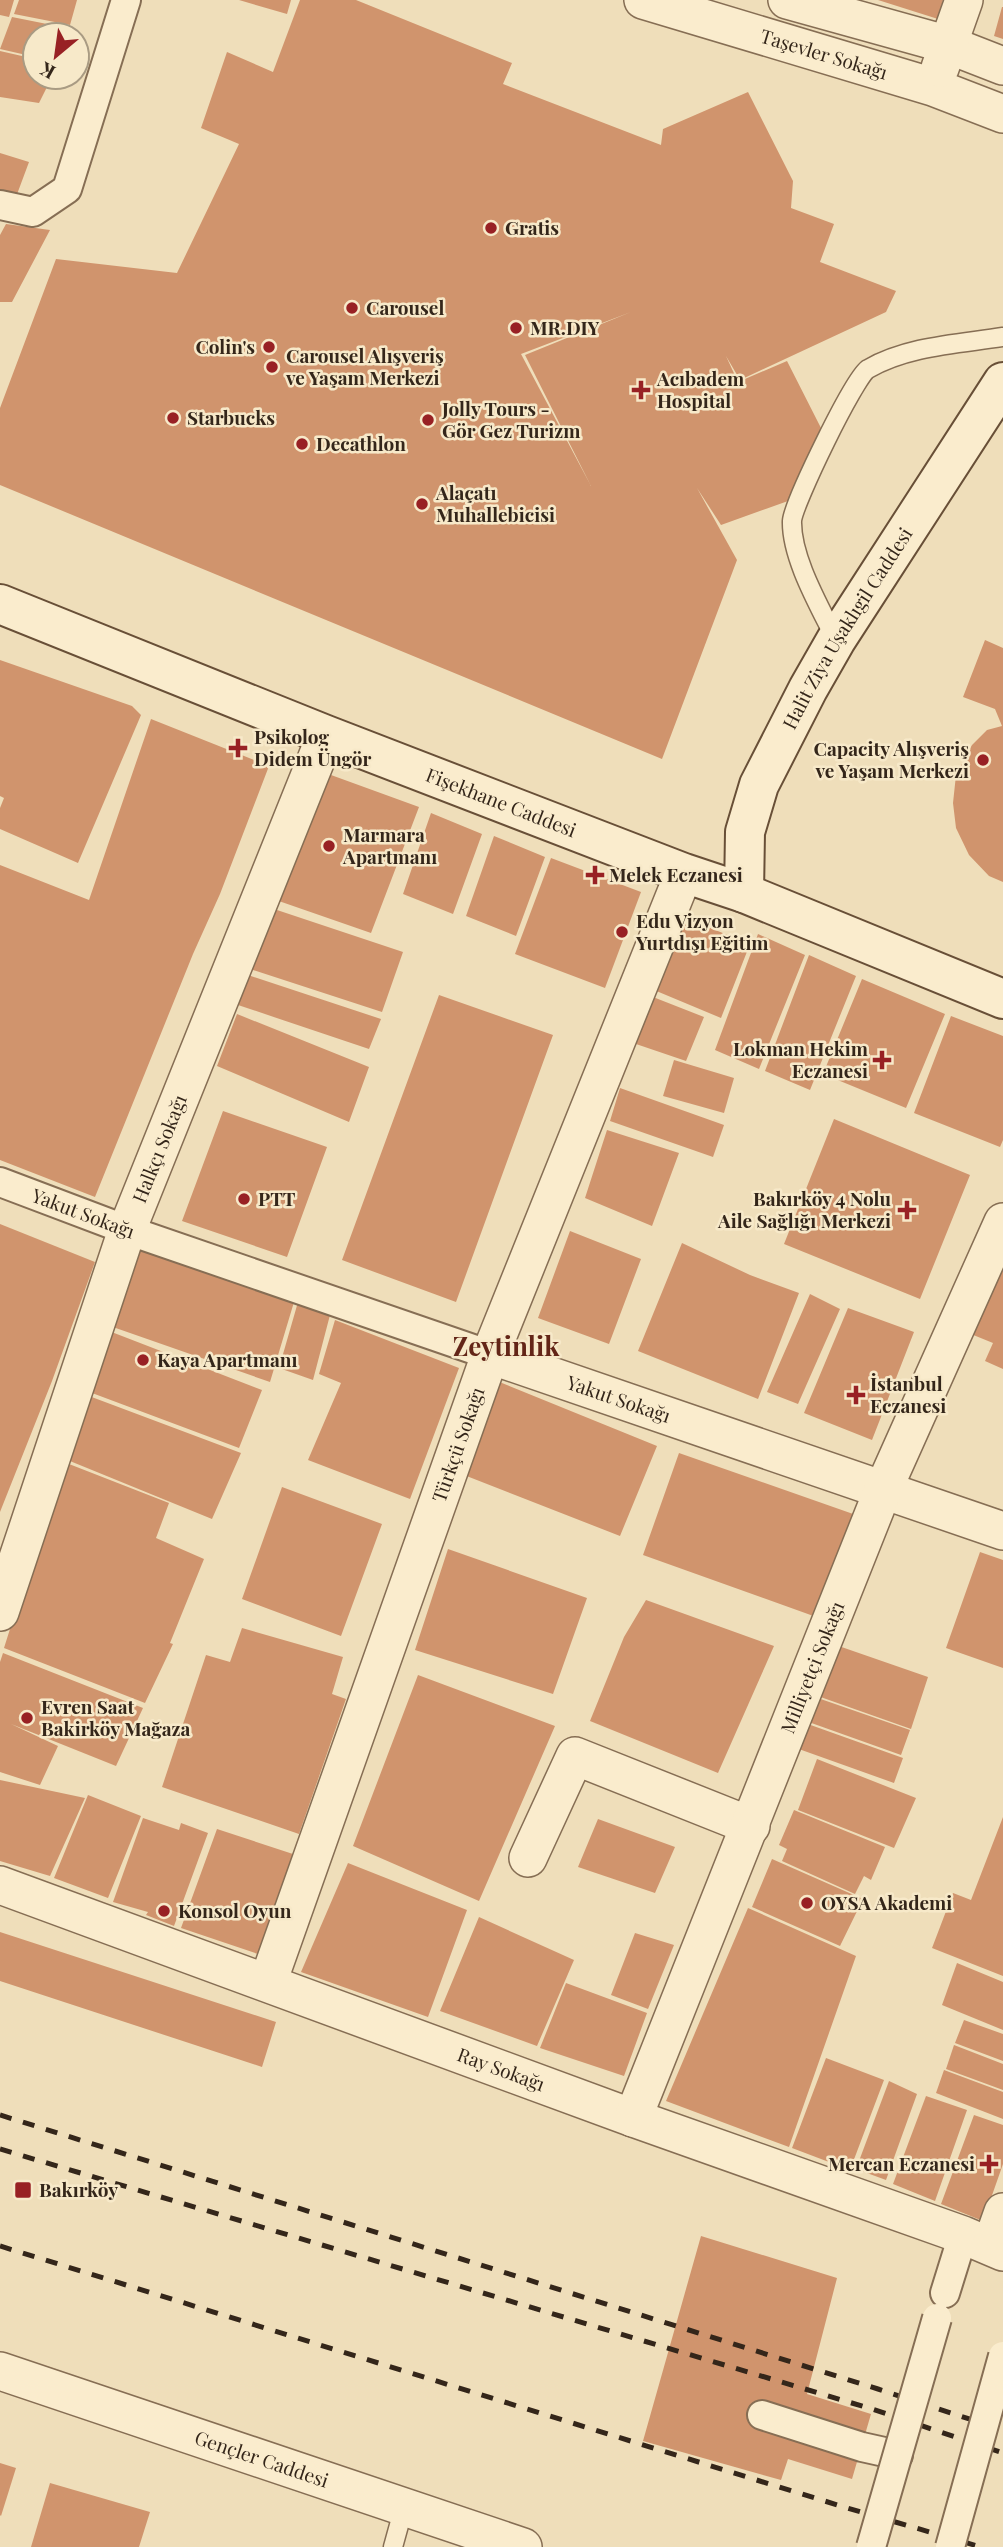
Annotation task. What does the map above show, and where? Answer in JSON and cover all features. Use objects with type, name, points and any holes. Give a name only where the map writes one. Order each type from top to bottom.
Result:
[{"type":"main road","name":"Halit Ziya Uşaklıgil Caddesi","points":[[744,893],[745,832],[760,785],[808,689],[836,640],[1003,382]]},
{"type":"main road","name":"Fişekhane Caddesi","points":[[0,604],[326,735],[684,873],[744,893],[1003,999]]},
{"type":"street","points":[[0,205],[33,212],[67,189],[126,0]]},
{"type":"street","name":"Taşevler Sokağı","points":[[643,0],[933,87],[1003,114]]},
{"type":"street","points":[[787,0],[948,45],[1003,66]]},
{"type":"street","points":[[933,87],[964,0]]},
{"type":"street","name":"Halkçı Sokağı","points":[[0,1612],[127,1230],[326,735]]},
{"type":"street","name":"Türkçü Sokağı","points":[[268,1982],[490,1355],[684,873]]},
{"type":"street","name":"Yakut Sokağı","points":[[0,1182],[127,1230],[1003,1531]]},
{"type":"street","name":"Milliyetçi Sokağı","points":[[633,2118],[883,1490],[1003,1222]]},
{"type":"street","points":[[528,1858],[575,1756],[751,1826]]},
{"type":"street","name":"Ray Sokağı","points":[[0,1885],[633,2118],[985,2244]]},
{"type":"street","points":[[871,2547],[941,2305],[985,2244],[1003,2212]]},
{"type":"street","points":[[950,2547],[1003,2356]]},
{"type":"street","name":"Gençler Caddesi","points":[[0,2371],[523,2547]]},
{"type":"street","points":[[762,2415],[862,2447],[898,2455]]},
{"type":"lane","points":[[836,640],[800,565],[792,519],[834,422],[866,370],[912,351],[1003,337]]},
{"type":"lane","points":[[393,2547],[404,2507]]},
{"type":"building","points":[[0,0],[14,0],[9,17],[0,15]]},
{"type":"building","points":[[19,0],[77,0],[71,21],[50,21],[14,14]]},
{"type":"building","points":[[239,0],[291,0],[287,14]]},
{"type":"building","name":"Carousel Alışveriş ve Yaşam Merkezi","points":[[300,0],[356,0],[512,63],[503,84],[661,145],[663,129],[748,92],[793,181],[791,208],[834,224],[820,262],[896,291],[886,312],[740,380],[726,356],[738,382],[787,361],[821,428],[788,501],[721,525],[697,488],[737,560],[662,759],[0,485],[0,408],[56,259],[177,273],[239,144],[201,128],[227,52],[273,72]],"holes":[[[631,312],[525,355],[591,486],[521,354]]]},
{"type":"building","points":[[878,0],[943,0],[938,19]]},
{"type":"building","points":[[1003,7],[1003,39],[994,36]]},
{"type":"building","points":[[12,17],[32,21],[21,21],[21,54],[0,49]]},
{"type":"building","points":[[0,51],[21,56],[21,91],[45,91],[39,103],[0,97]]},
{"type":"building","points":[[0,153],[29,162],[16,197],[0,194]]},
{"type":"building","points":[[6,224],[50,230],[12,302],[0,302],[0,235]]},
{"type":"building","name":"Capacity Alışveriş ve Yaşam Merkezi","points":[[985,640],[1003,648],[1003,882],[989,876],[969,855],[956,828],[953,803],[956,775],[972,745],[987,730],[1002,726],[995,709],[963,697]]},
{"type":"building","points":[[0,660],[132,706],[141,715],[78,863],[0,829],[0,808],[4,798],[0,796]]},
{"type":"building","points":[[151,719],[269,766],[220,894],[95,1197],[0,1160],[0,865],[89,900]]},
{"type":"building","name":"Marmara Apartmanı","points":[[320,771],[419,807],[371,933],[273,899]]},
{"type":"building","points":[[431,813],[482,834],[453,914],[403,894]]},
{"type":"building","points":[[494,836],[545,857],[516,936],[466,916]]},
{"type":"building","points":[[551,858],[641,892],[605,988],[515,954]]},
{"type":"building","points":[[271,908],[403,952],[382,1012],[250,969]]},
{"type":"building","points":[[683,917],[750,944],[721,1018],[654,990]]},
{"type":"building","points":[[758,934],[805,955],[759,1069],[715,1050]]},
{"type":"building","points":[[809,955],[856,976],[810,1090],[765,1071]]},
{"type":"building","points":[[248,975],[381,1019],[369,1049],[238,1005]]},
{"type":"building","points":[[862,979],[945,1014],[906,1108],[823,1074]]},
{"type":"building","points":[[439,995],[553,1035],[456,1302],[342,1260]]},
{"type":"building","points":[[653,997],[704,1017],[686,1061],[636,1044]]},
{"type":"building","points":[[237,1014],[369,1067],[349,1122],[217,1066]]},
{"type":"building","points":[[951,1016],[1003,1036],[1003,1140],[1000,1147],[914,1113]]},
{"type":"building","points":[[674,1060],[734,1078],[724,1113],[663,1096]]},
{"type":"building","points":[[620,1088],[724,1125],[713,1157],[610,1121]]},
{"type":"building","points":[[223,1111],[327,1147],[287,1257],[182,1221]]},
{"type":"building","points":[[834,1119],[970,1175],[920,1299],[784,1244]]},
{"type":"building","points":[[607,1130],[679,1153],[652,1226],[585,1198]]},
{"type":"building","points":[[0,1224],[95,1262],[0,1512]]},
{"type":"building","points":[[570,1231],[641,1259],[609,1344],[538,1318]]},
{"type":"building","points":[[682,1243],[750,1275],[799,1293],[758,1399],[638,1351]]},
{"type":"building","points":[[1003,1243],[1003,1369],[985,1361],[993,1343],[966,1332]]},
{"type":"building","points":[[133,1248],[294,1302],[270,1382],[110,1326]]},
{"type":"building","points":[[810,1294],[840,1309],[798,1404],[767,1392]]},
{"type":"building","points":[[298,1302],[330,1315],[313,1380],[279,1368]]},
{"type":"building","points":[[848,1308],[914,1332],[872,1440],[804,1413]]},
{"type":"building","points":[[335,1320],[459,1368],[410,1499],[308,1460],[341,1383],[319,1374]]},
{"type":"building","name":"Kaya Apartmanı","points":[[109,1331],[262,1390],[239,1448],[92,1393]]},
{"type":"building","points":[[497,1381],[657,1446],[620,1536],[464,1475]]},
{"type":"building","points":[[89,1396],[241,1453],[212,1519],[65,1459]]},
{"type":"building","points":[[679,1453],[856,1515],[819,1618],[643,1555]]},
{"type":"building","points":[[69,1464],[169,1503],[156,1538],[204,1559],[170,1643],[173,1644],[145,1703],[4,1648],[32,1559]]},
{"type":"building","points":[[282,1487],[382,1524],[341,1636],[242,1599]]},
{"type":"building","points":[[448,1549],[587,1598],[553,1694],[415,1650]]},
{"type":"building","points":[[980,1552],[1003,1560],[1003,1668],[946,1648]]},
{"type":"building","points":[[646,1600],[774,1646],[718,1773],[590,1721],[624,1637]]},
{"type":"building","points":[[242,1628],[343,1657],[332,1694],[346,1699],[299,1834],[162,1787],[206,1655],[230,1662]]},
{"type":"building","points":[[830,1643],[928,1677],[911,1729],[812,1694]]},
{"type":"building","points":[[3,1653],[143,1708],[116,1766],[11,1724],[58,1746],[40,1785],[0,1772],[0,1662]]},
{"type":"building","points":[[418,1675],[555,1726],[479,1901],[353,1846]]},
{"type":"building","points":[[812,1696],[910,1730],[901,1755],[803,1720]]},
{"type":"building","points":[[805,1723],[903,1758],[894,1783],[796,1748]]},
{"type":"building","points":[[817,1759],[916,1798],[894,1848],[798,1810]]},
{"type":"building","points":[[0,1780],[85,1798],[50,1876],[0,1861]]},
{"type":"building","points":[[88,1795],[141,1816],[108,1898],[54,1878]]},
{"type":"building","points":[[794,1810],[885,1847],[871,1880],[864,1876],[855,1894],[782,1861],[787,1849],[779,1845]]},
{"type":"building","points":[[1003,1817],[1003,1976],[932,1948],[953,1893],[971,1900]]},
{"type":"building","points":[[143,1818],[179,1830],[181,1823],[208,1833],[174,1926],[146,1915],[148,1912],[113,1902]]},
{"type":"building","points":[[598,1819],[675,1847],[655,1893],[578,1867]]},
{"type":"building","points":[[217,1829],[296,1855],[261,1955],[181,1928]]},
{"type":"building","name":"OYSA Akademi","points":[[772,1859],[863,1899],[840,1946],[752,1907]]},
{"type":"building","points":[[348,1863],[467,1910],[428,2017],[301,1972]]},
{"type":"building","points":[[748,1908],[856,1956],[789,2147],[666,2101]]},
{"type":"building","points":[[479,1917],[574,1960],[537,2046],[440,2011]]},
{"type":"building","points":[[0,1932],[276,2022],[262,2067],[0,1981]]},
{"type":"building","points":[[635,1933],[674,1945],[648,2009],[611,1995]]},
{"type":"building","points":[[957,1963],[1003,1982],[1003,2030],[942,2005]]},
{"type":"building","points":[[566,1983],[647,2013],[624,2076],[540,2048]]},
{"type":"building","points":[[964,2020],[1003,2034],[1003,2061],[955,2043]]},
{"type":"building","points":[[954,2045],[1003,2064],[1003,2090],[946,2069]]},
{"type":"building","points":[[826,2058],[884,2080],[850,2170],[792,2148]]},
{"type":"building","points":[[944,2070],[1003,2092],[1003,2119],[936,2093]]},
{"type":"building","points":[[889,2081],[917,2094],[886,2180],[856,2169]]},
{"type":"building","points":[[926,2096],[967,2110],[935,2201],[893,2184]]},
{"type":"building","points":[[974,2115],[1003,2125],[1003,2164],[983,2221],[941,2204]]},
{"type":"building","points":[[701,2236],[837,2278],[807,2394],[871,2414],[852,2479],[788,2459],[781,2480],[643,2441]]},
{"type":"building","points":[[0,2463],[16,2468],[1,2516],[0,2515]]},
{"type":"building","points":[[50,2483],[150,2512],[139,2547],[31,2547]]},
{"type":"railway","points":[[0,2115],[1003,2430]]},
{"type":"railway","points":[[0,2149],[872,2409],[1003,2453]]},
{"type":"railway","points":[[0,2246],[981,2547]]},
{"type":"place","name":"Gratis","points":[[491,228]]},
{"type":"place","name":"Carousel","points":[[352,308]]},
{"type":"place","name":"MR.DIY","points":[[516,328]]},
{"type":"place","name":"Colin's","points":[[269,347]]},
{"type":"place","name":"Carousel Alışveriş ve Yaşam Merkezi","points":[[272,367]]},
{"type":"place","name":"Acıbadem Hospital","points":[[641,390]]},
{"type":"place","name":"Starbucks","points":[[173,418]]},
{"type":"place","name":"Jolly Tours - Gör Gez Turizm","points":[[428,420]]},
{"type":"place","name":"Decathlon","points":[[302,444]]},
{"type":"place","name":"Alaçatı Muhallebicisi","points":[[422,504]]},
{"type":"place","name":"Psikolog Didem Üngör","points":[[238,748]]},
{"type":"place","name":"Capacity Alışveriş ve Yaşam Merkezi","points":[[983,760]]},
{"type":"place","name":"Marmara Apartmanı","points":[[329,846]]},
{"type":"place","name":"Melek Eczanesi","points":[[595,875]]},
{"type":"place","name":"Edu Vizyon Yurtdışı Eğitim","points":[[622,932]]},
{"type":"place","name":"Lokman Hekim Eczanesi","points":[[882,1060]]},
{"type":"place","name":"PTT","points":[[244,1199]]},
{"type":"place","name":"Bakırköy 4 Nolu Aile Sağlığı Merkezi","points":[[907,1210]]},
{"type":"place","name":"Kaya Apartmanı","points":[[143,1360]]},
{"type":"place","name":"İstanbul Eczanesi","points":[[856,1395]]},
{"type":"place","name":"Evren Saat Bakirköy Mağaza","points":[[27,1718]]},
{"type":"place","name":"OYSA Akademi","points":[[807,1903]]},
{"type":"place","name":"Konsol Oyun","points":[[164,1911]]},
{"type":"place","name":"Mercan Eczanesi","points":[[989,2164]]},
{"type":"place","name":"Bakırköy","points":[[23,2190]]},
{"type":"district","name":"Zeytinlik","points":[[506,1347]]}]
